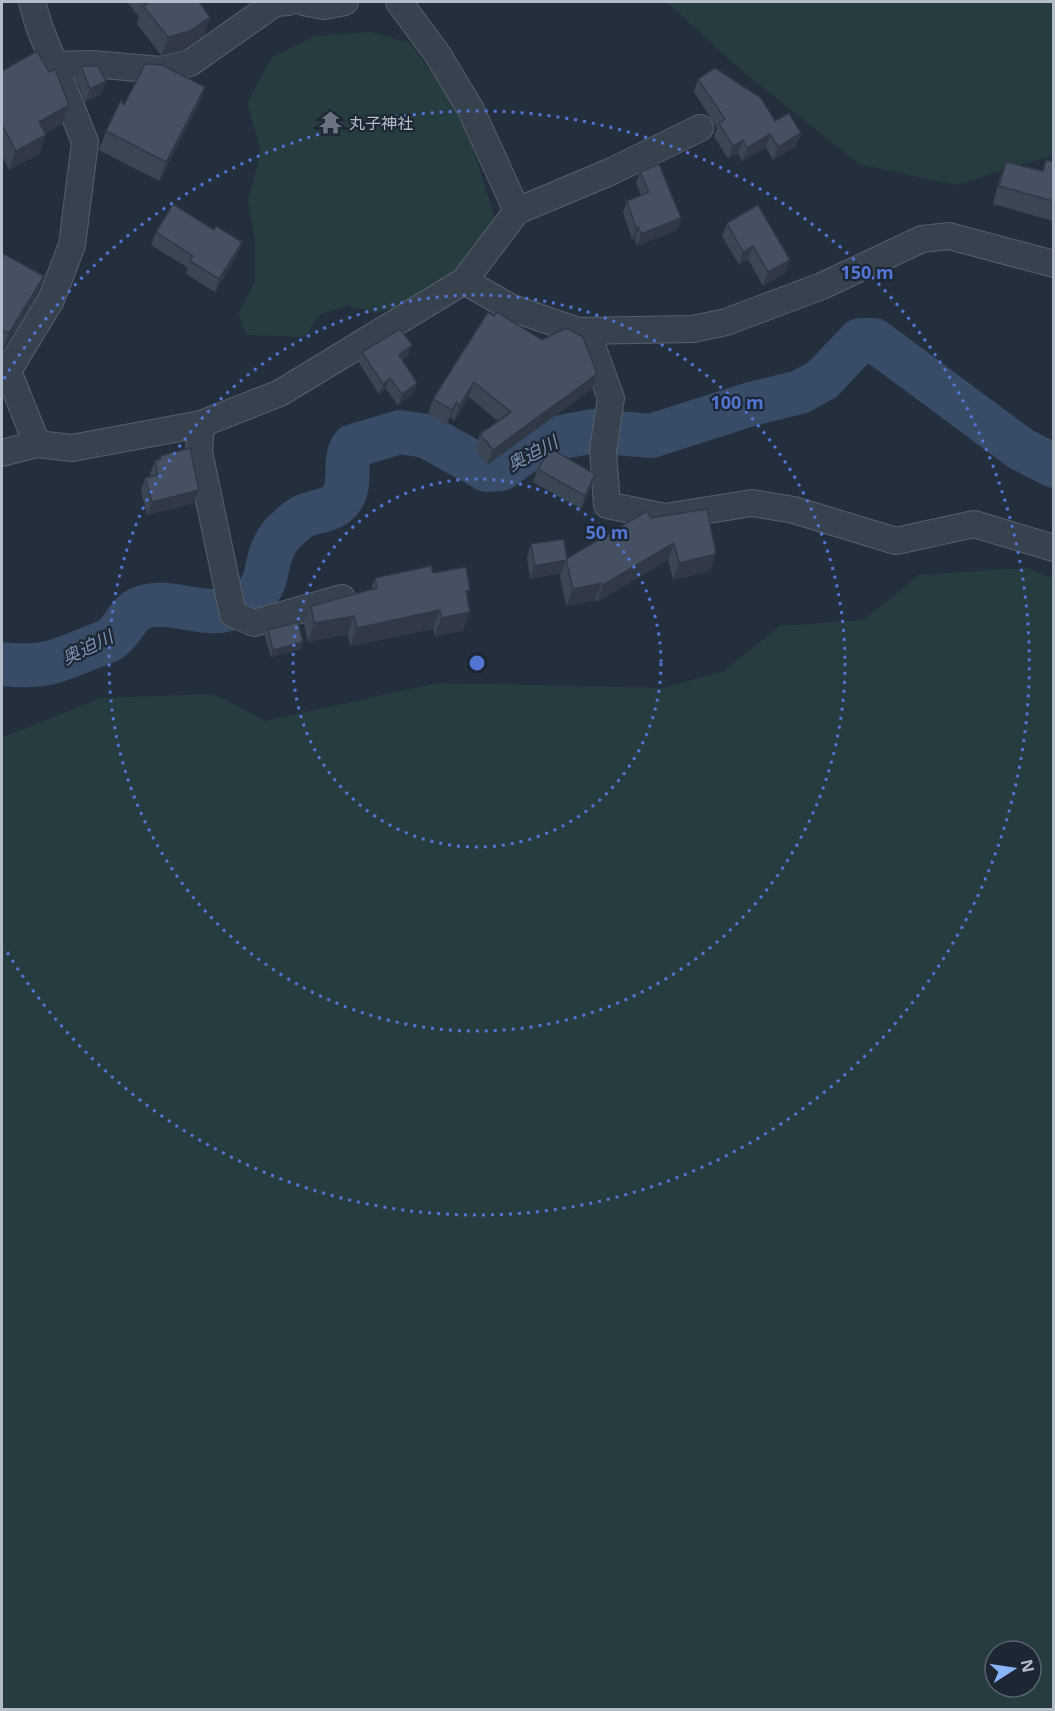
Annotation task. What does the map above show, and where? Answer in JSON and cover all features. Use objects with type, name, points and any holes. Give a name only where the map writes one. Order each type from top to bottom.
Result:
[{"type":"street","points":[[32,2],[85,142],[72,245],[51,300],[5,369],[37,444]]},
{"type":"street","points":[[54,65],[92,63],[161,70],[190,63],[275,3],[288,2]]},
{"type":"street","points":[[303,2],[324,6],[345,2]]},
{"type":"street","points":[[399,2],[438,55],[471,110],[517,211]]},
{"type":"street","points":[[2,453],[37,444],[72,448],[201,424],[280,393],[464,280],[517,211],[610,172],[700,128]]},
{"type":"street","points":[[464,280],[512,308],[587,332],[693,329],[726,322],[822,286],[922,239],[949,236],[1053,264]]},
{"type":"street","points":[[587,332],[611,398],[603,450],[607,505],[665,517],[752,503],[794,510],[896,541],[974,524],[1053,548]]},
{"type":"street","points":[[201,424],[199,452],[233,614],[254,624],[345,597]]},
{"type":"green space","points":[[667,2],[1053,2],[1053,155],[956,185],[859,164],[740,69]]},
{"type":"green space","points":[[371,32],[410,43],[464,118],[497,227],[486,248],[424,295],[376,314],[348,305],[319,315],[305,337],[247,335],[238,313],[255,283],[255,240],[248,201],[261,151],[247,103],[272,57],[315,36]]},
{"type":"green space","points":[[1027,568],[1054,579],[1053,1709],[2,1709],[2,738],[100,698],[214,694],[265,721],[438,683],[664,688],[724,671],[780,626],[864,620],[919,575]]},
{"type":"building","points":[[147,2],[199,2],[210,17],[190,31],[168,37],[143,6]]},
{"type":"building","points":[[37,51],[49,72],[55,69],[69,105],[39,122],[46,135],[16,151],[2,125],[2,71]]},
{"type":"building","points":[[145,64],[162,65],[205,87],[166,162],[106,131],[121,100],[124,105]]},
{"type":"building","points":[[81,66],[98,66],[106,81],[90,89]]},
{"type":"building","points":[[715,68],[761,98],[775,121],[789,113],[801,133],[778,147],[770,134],[747,148],[743,140],[733,146],[719,123],[725,119],[698,79]]},
{"type":"building","points":[[1046,160],[1053,162],[1053,201],[999,186],[1006,162],[1043,171]]},
{"type":"building","points":[[659,164],[681,218],[641,234],[639,228],[636,228],[627,201],[649,192],[640,172]]},
{"type":"building","points":[[173,204],[214,230],[216,226],[242,242],[219,279],[190,261],[193,256],[156,232]]},
{"type":"building","points":[[758,205],[790,260],[768,272],[753,246],[743,252],[727,223]]},
{"type":"building","points":[[2,253],[44,276],[9,333],[2,330]]},
{"type":"building","points":[[488,312],[494,316],[497,312],[542,340],[566,328],[583,337],[597,374],[493,450],[480,434],[511,412],[474,382],[459,406],[457,402],[452,410],[433,399]]},
{"type":"building","points":[[400,329],[412,345],[399,355],[417,383],[402,394],[390,378],[383,384],[362,352]]},
{"type":"building","points":[[190,448],[199,490],[152,502],[145,478],[158,475],[155,461],[161,459],[160,456]]},
{"type":"building","points":[[550,448],[595,474],[585,496],[538,469]]},
{"type":"building","points":[[707,509],[716,554],[679,563],[674,543],[603,585],[602,583],[573,589],[566,559],[647,511],[651,518]]},
{"type":"building","points":[[564,539],[567,560],[535,566],[531,544]]},
{"type":"building","points":[[431,566],[433,573],[466,567],[470,590],[466,591],[470,612],[441,618],[440,610],[357,628],[354,616],[314,623],[311,606],[377,588],[375,578]]},
{"type":"building","points":[[298,622],[303,642],[273,650],[268,630]]},
{"type":"waterway","name":"奥迫川","points":[[2,664],[45,664],[63,659],[111,639],[135,612],[149,606],[219,611],[245,602],[262,586],[274,547],[281,535],[302,517],[334,506],[342,498],[347,485],[348,458],[353,446],[400,432],[426,436],[487,470],[501,469],[523,453],[551,439],[594,431],[651,436],[751,404],[800,392],[822,380],[860,340],[874,340],[1021,449],[1054,466]]},
{"type":"place","name":"丸子神社","points":[[331,123]]}]
